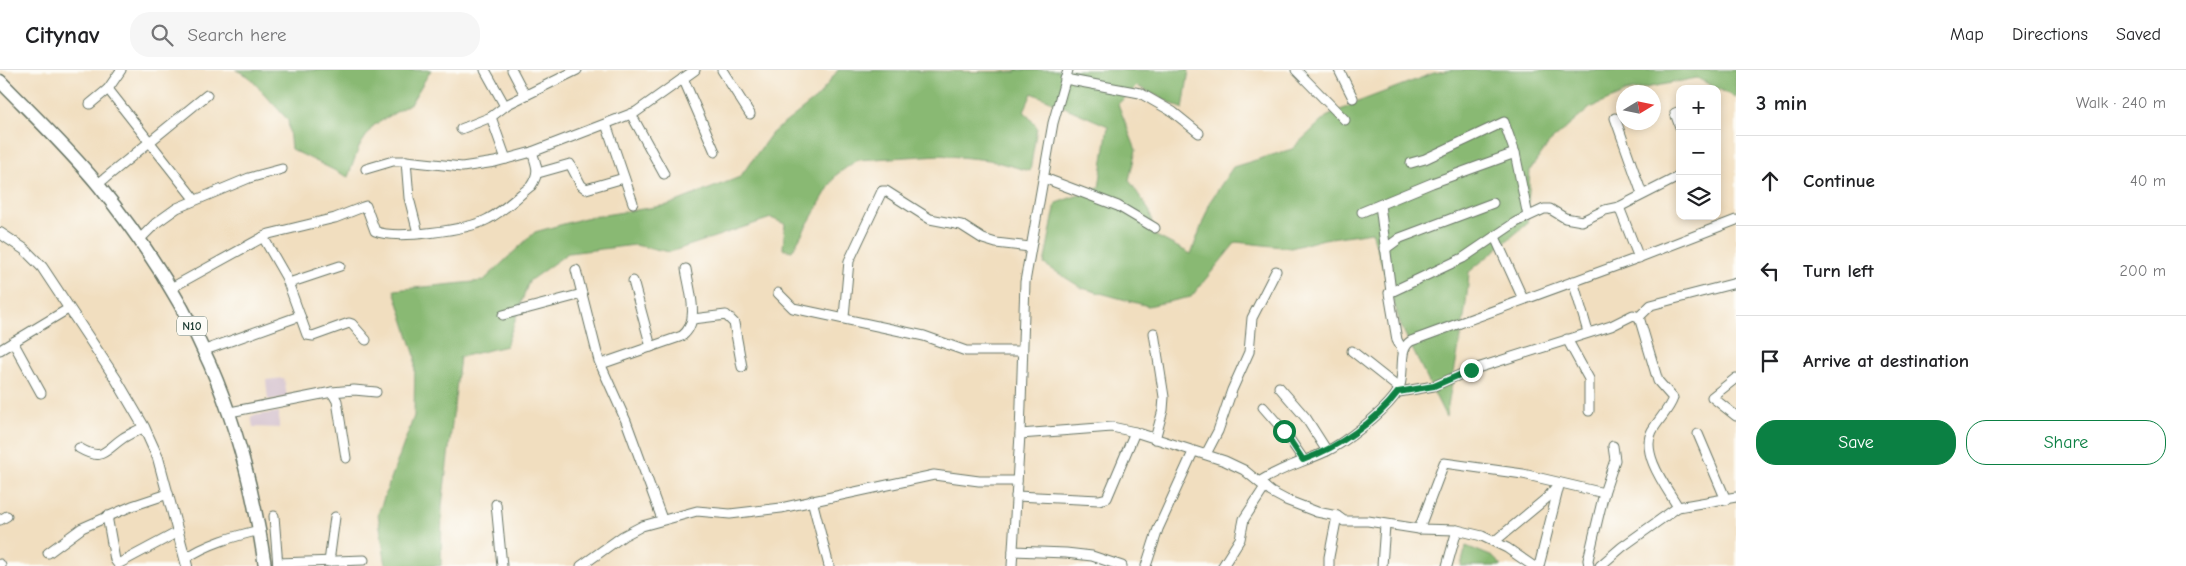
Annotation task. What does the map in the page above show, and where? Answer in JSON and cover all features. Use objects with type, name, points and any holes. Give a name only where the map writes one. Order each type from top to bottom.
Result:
[{"type":"highway","name":"N10","points":[[0,81],[98,184],[140,239],[171,288],[205,350],[230,412],[250,482],[265,566]]},
{"type":"main road","points":[[0,232],[34,257],[116,380],[144,427],[158,458],[186,562]]},
{"type":"street","points":[[90,104],[108,89],[121,70]]},
{"type":"street","points":[[485,70],[505,106]]},
{"type":"street","points":[[512,70],[525,95]]},
{"type":"street","points":[[461,129],[491,117],[505,106],[525,95],[577,70]]},
{"type":"street","points":[[366,169],[393,161],[462,167],[532,152],[631,114],[695,70]]},
{"type":"street","points":[[722,70],[750,114]]},
{"type":"street","points":[[1012,566],[1020,434],[1025,282],[1054,123],[1068,70]]},
{"type":"street","points":[[1296,70],[1344,120]]},
{"type":"street","points":[[1339,70],[1353,98]]},
{"type":"street","points":[[683,78],[715,152]]},
{"type":"street","points":[[1065,79],[1140,93],[1173,112],[1199,133]]},
{"type":"street","points":[[108,89],[195,200]]},
{"type":"street","points":[[98,184],[206,95]]},
{"type":"street","points":[[631,114],[664,174]]},
{"type":"street","points":[[491,117],[506,159]]},
{"type":"street","points":[[1614,118],[1642,194]]},
{"type":"street","points":[[1411,163],[1425,159],[1504,122],[1515,153],[1528,216]]},
{"type":"street","points":[[606,124],[633,203]]},
{"type":"street","points":[[171,288],[263,237],[280,230],[335,218],[366,206],[374,232],[396,236],[448,230],[488,220],[531,186],[538,173],[532,152]]},
{"type":"street","points":[[1362,212],[1432,182],[1515,153]]},
{"type":"street","points":[[406,161],[409,198],[418,233]]},
{"type":"street","points":[[538,173],[570,164],[580,185],[586,189],[624,178]]},
{"type":"street","points":[[140,239],[169,212],[249,178],[282,169]]},
{"type":"street","points":[[1044,178],[1118,206],[1155,228]]},
{"type":"street","points":[[1390,292],[1463,258],[1528,216],[1548,209],[1565,218],[1582,220],[1605,210],[1619,207],[1676,178]]},
{"type":"street","points":[[844,317],[849,261],[882,191],[886,191],[930,219],[961,225],[983,240],[1030,247]]},
{"type":"street","points":[[1385,249],[1400,238],[1493,203]]},
{"type":"street","points":[[1223,566],[1240,539],[1244,519],[1262,484],[1275,471],[1327,451],[1384,409],[1399,391],[1403,379],[1403,351],[1397,340],[1388,297],[1390,292],[1380,205]]},
{"type":"street","points":[[1619,207],[1639,258]]},
{"type":"street","points":[[1403,351],[1410,341],[1639,258],[1736,220]]},
{"type":"street","points":[[263,237],[289,283],[309,336],[349,323],[366,340]]},
{"type":"street","points":[[1495,237],[1523,299]]},
{"type":"street","points":[[289,283],[340,266]]},
{"type":"street","points":[[600,364],[682,336],[688,332],[693,319],[686,269]]},
{"type":"street","points":[[576,270],[600,364],[626,421],[662,519]]},
{"type":"street","points":[[1206,454],[1218,432],[1232,390],[1249,352],[1252,318],[1276,271]]},
{"type":"street","points":[[633,281],[651,347]]},
{"type":"street","points":[[1573,281],[1588,332]]},
{"type":"street","points":[[1640,317],[1651,305],[1736,283]]},
{"type":"street","points":[[778,293],[793,308],[844,317],[924,336],[966,351],[1022,351]]},
{"type":"street","points":[[503,315],[582,294]]},
{"type":"street","points":[[0,350],[68,309]]},
{"type":"street","points":[[1352,352],[1399,391],[1434,386],[1471,370],[1612,326],[1633,315],[1640,317]]},
{"type":"street","points":[[205,350],[300,316]]},
{"type":"street","points":[[693,319],[726,316],[730,318],[734,323],[742,367]]},
{"type":"street","points":[[1640,317],[1658,381],[1673,398],[1651,432],[1650,455],[1658,474],[1678,507]]},
{"type":"street","points":[[1154,333],[1164,397],[1163,410],[1155,440]]},
{"type":"street","points":[[1567,339],[1589,379],[1589,412]]},
{"type":"street","points":[[13,342],[41,393]]},
{"type":"street","points":[[1736,378],[1712,397],[1736,416]]},
{"type":"street","points":[[1279,387],[1306,418],[1327,451]]},
{"type":"street","points":[[230,412],[332,392],[354,390],[376,392]]},
{"type":"street","points":[[332,392],[337,401],[346,458]]},
{"type":"street","points":[[1262,407],[1284,431],[1303,460]]},
{"type":"street","points":[[79,448],[99,456],[108,452],[124,437],[144,427]]},
{"type":"street","points":[[1020,434],[1112,427],[1135,432],[1193,452],[1206,454],[1244,470],[1286,500],[1303,507],[1337,516],[1344,522],[1368,521],[1419,529],[1457,530],[1495,541],[1533,566]]},
{"type":"street","points":[[1016,496],[1099,500],[1107,498],[1135,432]]},
{"type":"street","points":[[1698,434],[1726,500]]},
{"type":"street","points":[[1589,566],[1588,560],[1604,493],[1615,460],[1613,446]]},
{"type":"street","points":[[1146,566],[1158,529],[1193,452]]},
{"type":"street","points":[[1419,529],[1444,464],[1523,474],[1604,493]]},
{"type":"street","points":[[581,566],[623,536],[642,526],[662,519],[703,510],[730,514],[781,508],[934,475],[979,481],[1017,481]]},
{"type":"street","points":[[1495,541],[1548,498],[1560,483]]},
{"type":"street","points":[[1539,566],[1560,483]]},
{"type":"street","points":[[48,553],[82,528],[107,516],[168,494]]},
{"type":"street","points":[[1600,566],[1622,547],[1678,507],[1736,498]]},
{"type":"street","points":[[812,500],[829,566]]},
{"type":"street","points":[[496,504],[502,566]]},
{"type":"street","points":[[107,516],[115,560],[118,564],[178,532]]},
{"type":"street","points":[[274,516],[278,565],[364,560]]},
{"type":"street","points":[[1329,566],[1337,516]]},
{"type":"street","points":[[329,562],[335,517]]},
{"type":"street","points":[[1382,566],[1385,525]]},
{"type":"street","points":[[186,562],[195,552],[240,535],[260,530]]},
{"type":"street","points":[[1447,566],[1457,530]]},
{"type":"street","points":[[1013,551],[1092,556],[1122,566]]},
{"type":"shaded area","points":[[284,378],[287,397],[268,400],[266,380]]},
{"type":"shaded area","points":[[279,412],[279,428],[253,427],[251,416]]},
{"type":"green space","points":[[236,70],[431,70],[411,103],[373,126],[359,147],[348,177],[291,149],[288,120],[248,76]]},
{"type":"green space","points":[[838,70],[1016,72],[1017,70],[1189,70],[1183,109],[1137,86],[1118,104],[1136,150],[1129,180],[1150,212],[1154,235],[1191,254],[1211,200],[1233,167],[1292,149],[1326,117],[1355,103],[1434,73],[1451,70],[1736,70],[1736,98],[1721,90],[1721,85],[1711,85],[1697,78],[1660,85],[1616,85],[1616,97],[1590,108],[1549,143],[1530,170],[1527,224],[1469,272],[1463,326],[1446,417],[1401,326],[1372,232],[1324,239],[1291,248],[1236,242],[1191,297],[1148,306],[1082,288],[1044,264],[1056,203],[1099,188],[1108,126],[1032,93],[1024,111],[1037,127],[1030,171],[989,160],[940,155],[857,160],[836,175],[792,251],[783,249],[785,224],[771,218],[670,252],[635,245],[568,253],[529,281],[506,346],[460,357],[442,506],[441,566],[386,566],[378,514],[414,416],[415,356],[394,290],[483,281],[535,232],[585,218],[668,205],[740,177],[772,133],[818,97]]},
{"type":"green space","points":[[1466,546],[1493,557],[1502,566],[1461,566]]},
{"type":"route","points":[[1284,431],[1303,460],[1327,451],[1348,436],[1384,409],[1398,392],[1434,386],[1471,370]]}]
